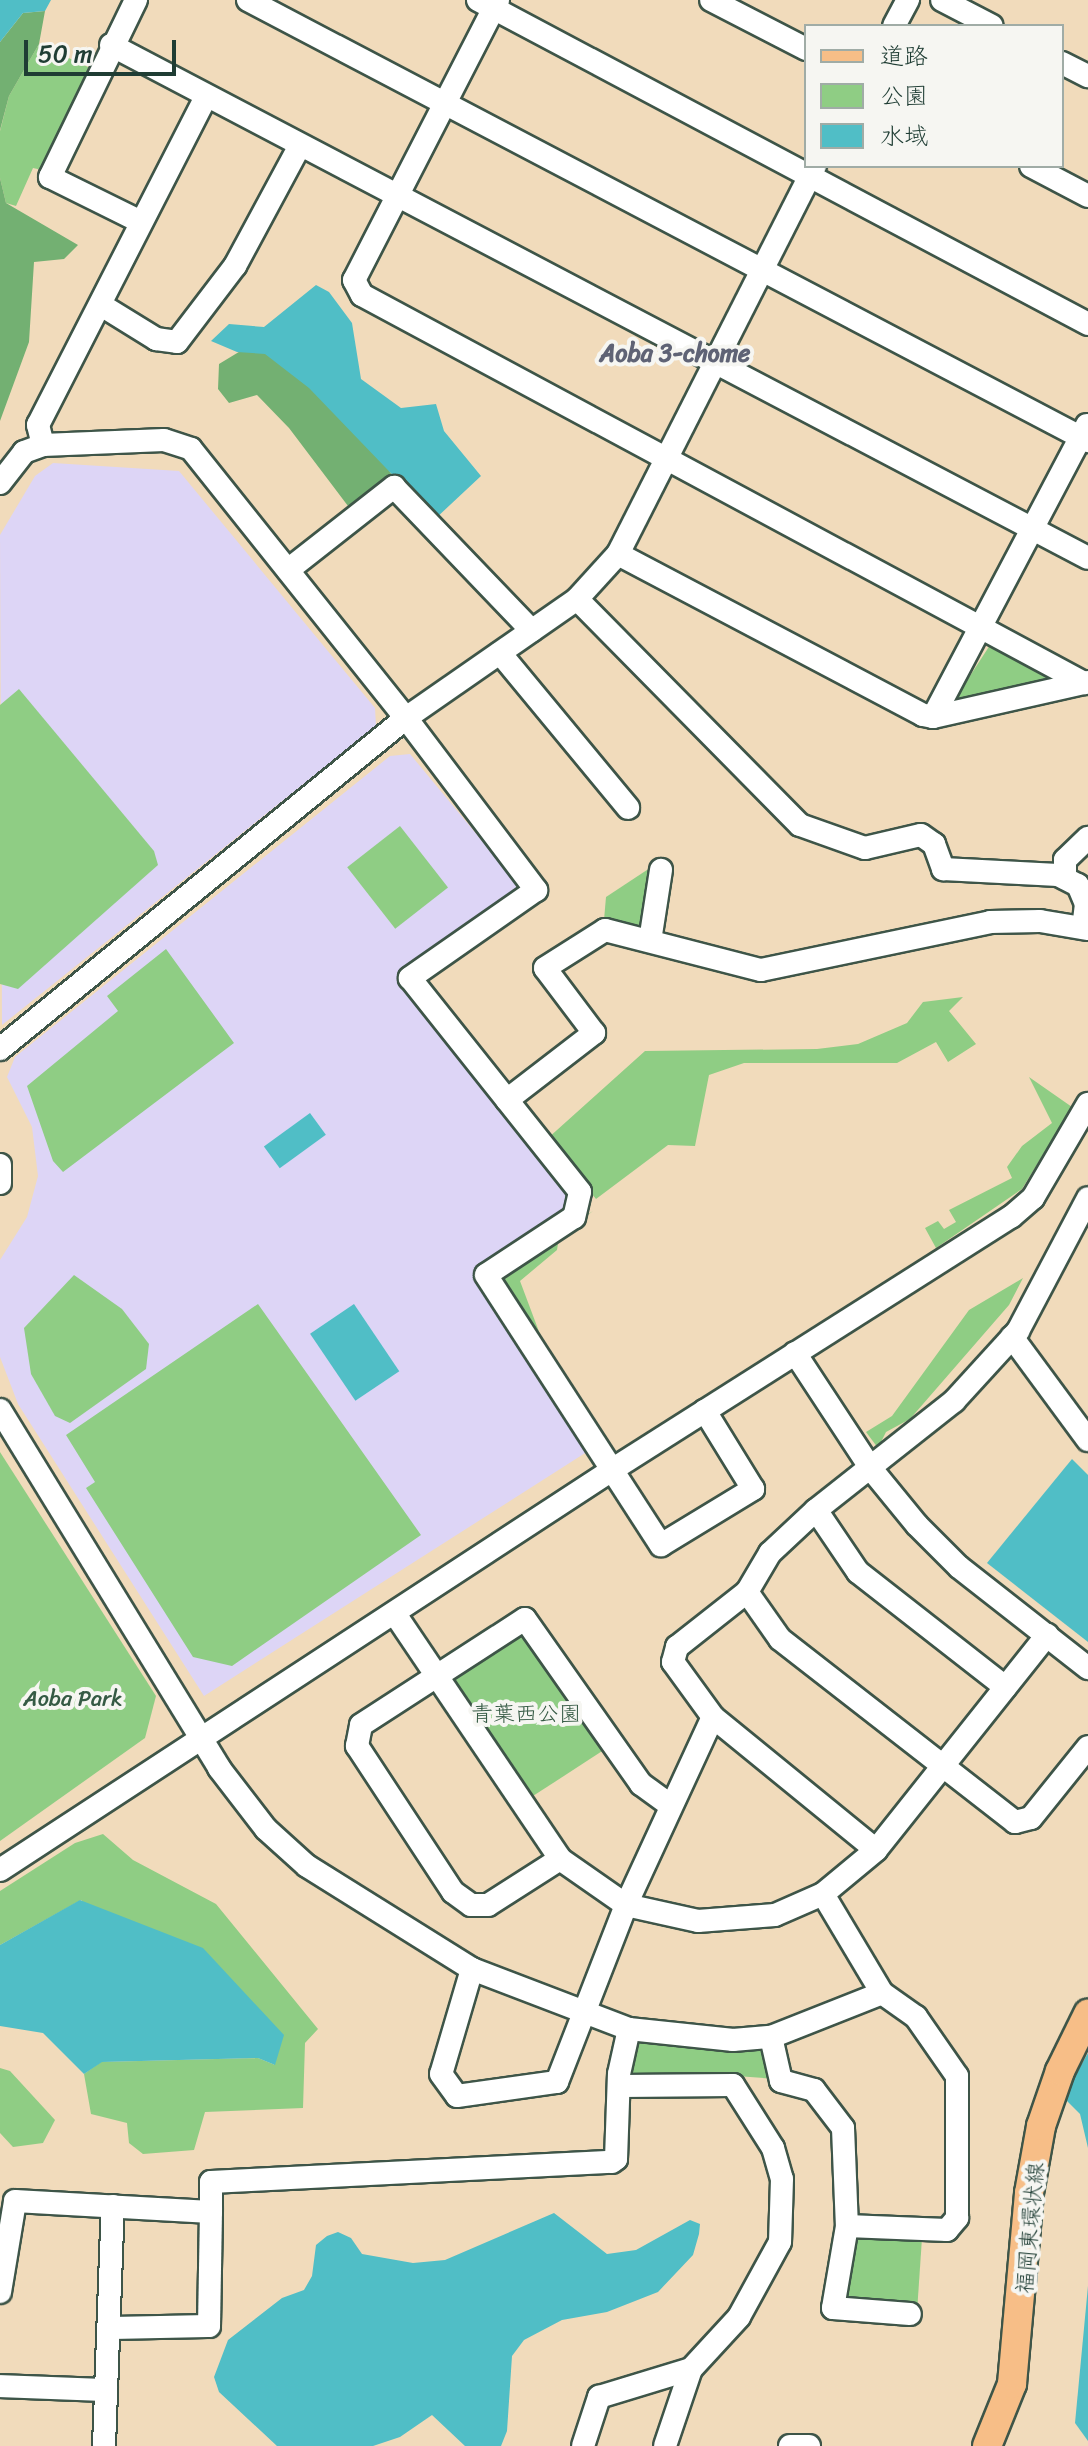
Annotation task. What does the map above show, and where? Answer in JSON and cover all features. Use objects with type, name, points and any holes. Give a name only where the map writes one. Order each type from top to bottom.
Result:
[{"type":"main road","name":"福岡東環状線","points":[[987,2446],[1012,2384],[1029,2193],[1041,2126],[1060,2071],[1088,2014]]},
{"type":"street","points":[[136,0],[111,45],[50,177],[139,221]]},
{"type":"street","points":[[248,0],[761,270],[1086,434],[979,626],[933,717]]},
{"type":"street","points":[[711,0],[804,48]]},
{"type":"street","points":[[895,24],[908,0]]},
{"type":"street","points":[[942,0],[988,24]]},
{"type":"street","points":[[804,167],[490,3],[354,280],[362,295],[664,460],[1086,683]]},
{"type":"street","points":[[111,45],[394,198],[1088,558]]},
{"type":"street","points":[[1064,64],[1088,76]]},
{"type":"street","points":[[43,445],[38,425],[101,305],[139,221],[206,97]]},
{"type":"street","points":[[101,305],[156,339],[177,342],[235,266],[299,147]]},
{"type":"street","points":[[1035,168],[1088,196]]},
{"type":"street","points":[[0,1049],[406,718],[577,599],[618,554],[812,171],[1088,324]]},
{"type":"street","points":[[0,483],[24,452],[43,445],[164,440],[191,449],[406,718],[536,890],[410,978],[580,1192],[574,1217],[486,1275],[615,1468],[661,1545],[753,1489],[705,1411]]},
{"type":"street","points":[[288,570],[394,487],[532,631]]},
{"type":"street","points":[[618,554],[933,717],[1086,683]]},
{"type":"street","points":[[507,1100],[594,1033],[545,968],[605,930],[761,970],[990,922],[1040,921],[1086,929],[1086,904],[1078,885],[1065,878],[943,869],[934,844],[921,835],[865,848],[800,825],[577,599]]},
{"type":"street","points":[[500,653],[628,808]]},
{"type":"street","points":[[1065,878],[1065,860],[1088,838]]},
{"type":"street","points":[[650,941],[661,870]]},
{"type":"street","points":[[0,1870],[615,1468],[1022,1208],[1033,1198],[1088,1104]]},
{"type":"street","points":[[0,1165],[0,1183]]},
{"type":"street","points":[[876,1850],[713,1717],[673,1662],[677,1647],[747,1592],[770,1553],[816,1510],[872,1470],[954,1401],[1012,1337],[1088,1198]]},
{"type":"street","points":[[1012,1337],[1088,1440]]},
{"type":"street","points":[[795,1353],[872,1470],[959,1567],[1088,1668]]},
{"type":"street","points":[[0,1410],[200,1737],[266,1829],[307,1866],[472,1969],[629,2029],[733,2040],[771,2037],[882,1993]]},
{"type":"street","points":[[816,1510],[858,1572],[1005,1687]]},
{"type":"street","points":[[747,1592],[780,1639],[1015,1822],[1031,1818],[1088,1747]]},
{"type":"street","points":[[395,1614],[560,1859],[626,1905],[698,1921],[738,1921],[775,1915],[823,1894],[876,1850],[1047,1635]]},
{"type":"street","points":[[560,1859],[488,1905],[471,1905],[453,1892],[357,1746],[361,1725],[525,1619],[641,1784],[671,1806]]},
{"type":"street","points":[[472,1969],[441,2074],[457,2096],[557,2082],[626,1905],[713,1717]]},
{"type":"street","points":[[823,1894],[882,1993],[916,2017],[957,2076],[957,2218],[947,2230],[847,2226]]},
{"type":"street","points":[[111,2328],[209,2326],[211,2182],[612,2162],[616,2159],[629,2029]]},
{"type":"street","points":[[771,2037],[781,2081],[814,2090],[843,2128],[847,2226],[833,2308],[910,2314]]},
{"type":"street","points":[[621,2086],[733,2085],[773,2148],[782,2179],[780,2242],[739,2317],[691,2369],[665,2446]]},
{"type":"street","points":[[1,2288],[15,2201],[211,2212]]},
{"type":"street","points":[[104,2446],[111,2328],[113,2206]]},
{"type":"street","points":[[583,2446],[599,2397],[691,2369]]},
{"type":"street","points":[[0,2386],[106,2390]]},
{"type":"street","points":[[790,2446],[809,2446]]},
{"type":"shaded area","points":[[53,463],[179,471],[375,708],[376,726],[2,1025],[0,535],[35,476]]},
{"type":"shaded area","points":[[410,754],[517,883],[516,892],[397,980],[574,1195],[568,1210],[477,1275],[593,1448],[204,1696],[18,1404],[0,1357],[0,1260],[27,1217],[38,1176],[32,1127],[7,1077],[15,1057],[390,756]]},
{"type":"green space","points":[[45,11],[39,44],[9,96],[0,130],[0,42],[23,13]]},
{"type":"green space","points":[[39,44],[90,68],[42,170],[33,168],[16,206],[6,203],[0,178],[0,131],[9,96]]},
{"type":"green space","points":[[0,178],[6,203],[78,245],[64,259],[34,262],[29,342],[0,421]]},
{"type":"green space","points":[[252,344],[356,418],[392,475],[348,506],[289,428],[257,395],[229,403],[218,389],[219,364]]},
{"type":"green space","points":[[992,642],[1054,679],[955,699]]},
{"type":"green space","points":[[19,689],[154,851],[158,865],[18,989],[0,984],[0,705]]},
{"type":"green space","points":[[400,826],[448,887],[395,929],[347,867]]},
{"type":"green space","points":[[653,866],[641,924],[632,930],[604,920],[606,897]]},
{"type":"green space","points":[[166,949],[234,1043],[63,1172],[53,1161],[27,1086],[118,1011],[107,996]]},
{"type":"green space","points":[[963,997],[949,1011],[976,1044],[948,1062],[936,1042],[897,1063],[744,1063],[709,1075],[695,1146],[668,1145],[596,1199],[547,1139],[645,1051],[817,1049],[858,1044],[907,1023],[923,1002]]},
{"type":"green space","points":[[1029,1077],[1072,1107],[1022,1189],[936,1248],[925,1228],[938,1221],[944,1229],[956,1222],[949,1210],[1012,1178],[1007,1167],[1022,1146],[1052,1123]]},
{"type":"green space","points":[[593,1211],[559,1237],[557,1250],[520,1281],[547,1353],[493,1275]]},
{"type":"green space","points":[[74,1275],[122,1309],[149,1344],[146,1369],[70,1423],[55,1416],[31,1374],[24,1328]]},
{"type":"green space","points":[[1023,1278],[1009,1305],[910,1419],[886,1432],[878,1448],[866,1432],[892,1416],[969,1310]]},
{"type":"green space","points":[[258,1304],[421,1535],[232,1666],[193,1657],[86,1488],[95,1482],[66,1435]]},
{"type":"green space","name":"Aoba Park","points":[[0,1452],[156,1696],[145,1738],[0,1841]]},
{"type":"green space","name":"青葉西公園","points":[[524,1629],[603,1751],[527,1800],[449,1678]]},
{"type":"green space","points":[[103,1834],[133,1860],[216,1904],[318,2029],[305,2043],[303,2108],[205,2112],[194,2150],[143,2154],[129,2143],[127,2123],[91,2114],[84,2074],[101,2062],[258,2058],[275,2065],[81,1900],[0,1945],[0,1891],[75,1843]]},
{"type":"green space","points":[[637,2041],[768,2045],[776,2079],[736,2076],[633,2082],[626,2074]]},
{"type":"green space","points":[[0,2068],[10,2071],[55,2120],[43,2143],[13,2147],[0,2133]]},
{"type":"green space","points":[[852,2234],[922,2238],[917,2312],[837,2306]]},
{"type":"water","points":[[0,0],[51,0],[45,11],[23,13],[0,42]]},
{"type":"water","points":[[316,285],[329,292],[352,323],[361,379],[401,408],[436,404],[444,431],[481,476],[435,519],[309,388],[265,354],[237,352],[211,341],[229,324],[264,327]]},
{"type":"water","points":[[310,1113],[326,1135],[280,1168],[264,1147]]},
{"type":"water","points":[[354,1304],[399,1371],[355,1401],[310,1334]]},
{"type":"water","points":[[1072,1459],[1088,1475],[1088,1642],[987,1563]]},
{"type":"water","points":[[80,1900],[203,1948],[284,2035],[275,2065],[258,2058],[102,2062],[84,2074],[43,2033],[0,2026],[0,1945]]},
{"type":"water","points":[[1088,2053],[1088,2148],[1080,2114],[1063,2097]]},
{"type":"water","points":[[554,2213],[607,2254],[636,2250],[690,2220],[700,2224],[699,2234],[693,2255],[658,2292],[607,2312],[562,2320],[524,2340],[512,2356],[507,2431],[501,2446],[465,2446],[432,2415],[400,2437],[373,2446],[277,2446],[219,2392],[214,2377],[228,2340],[282,2298],[304,2290],[312,2276],[316,2245],[327,2236],[338,2232],[351,2238],[362,2254],[413,2263],[445,2260]]},
{"type":"water","points":[[1088,2286],[1088,2441],[1075,2423]]},
{"type":"district","name":"Aoba 3-chome","points":[[675,354]]}]
